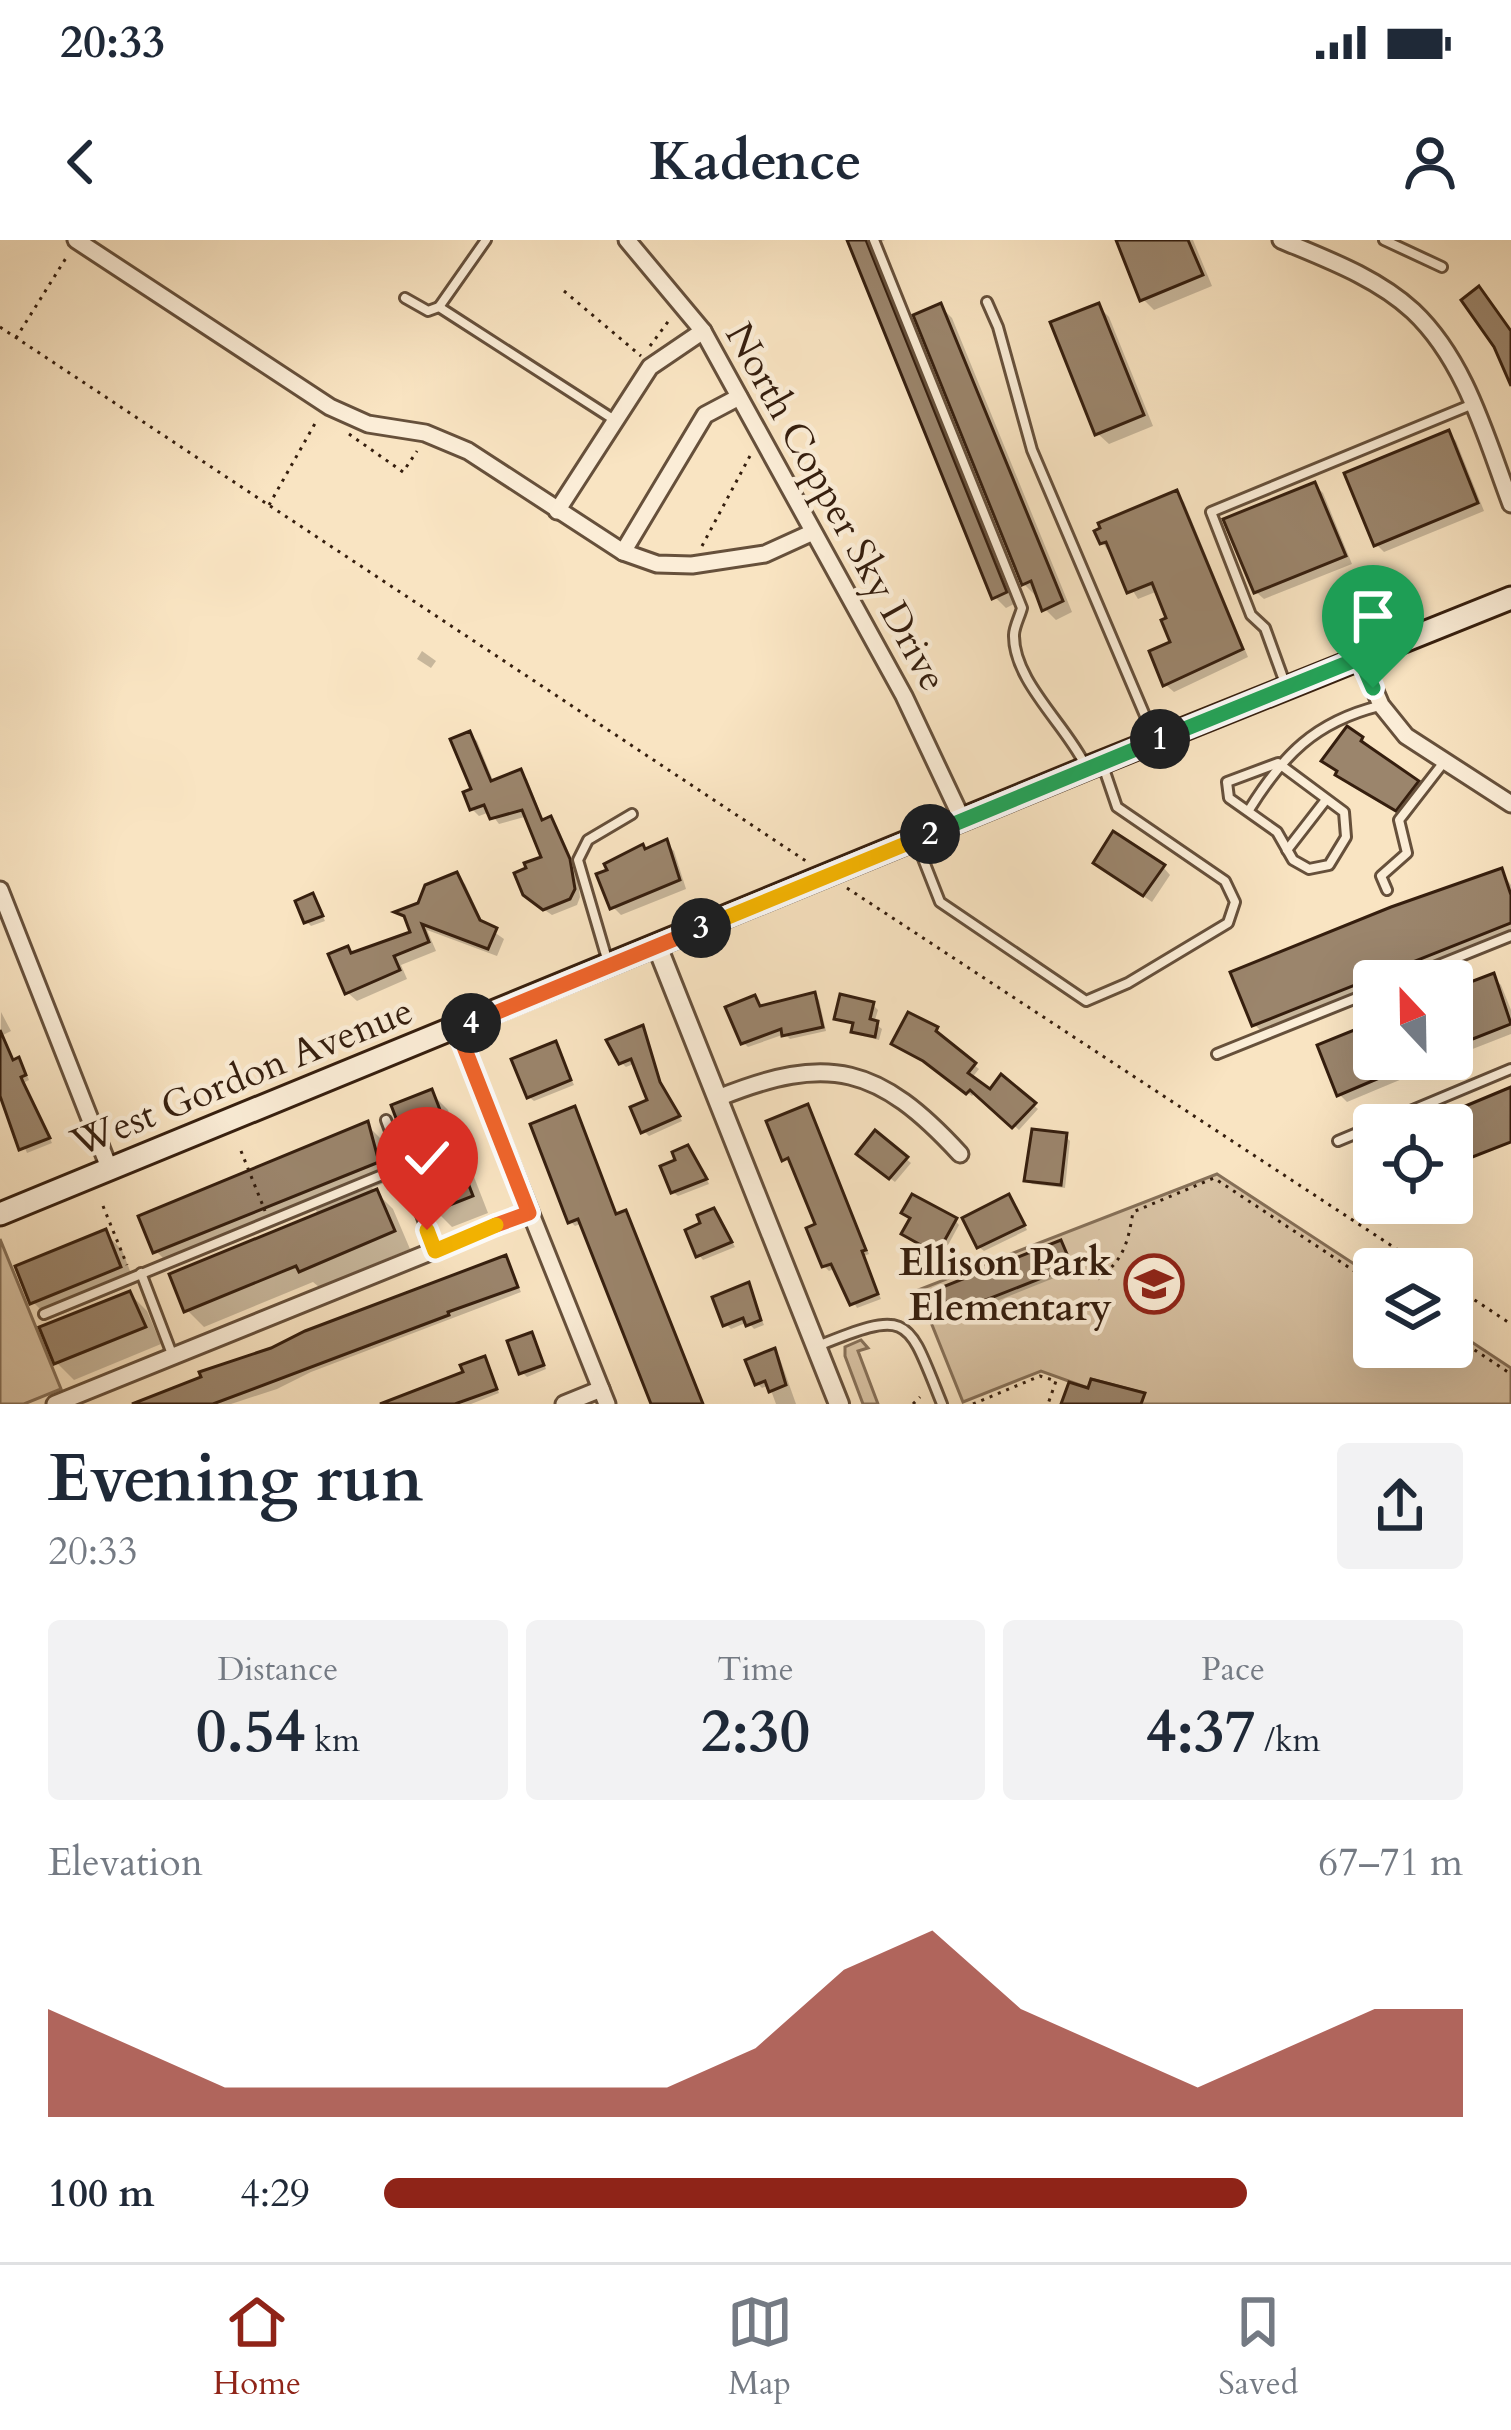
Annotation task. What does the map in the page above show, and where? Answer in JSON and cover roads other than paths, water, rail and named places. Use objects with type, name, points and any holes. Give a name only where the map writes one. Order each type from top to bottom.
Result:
[{"type":"main road","name":"West Gordon Avenue","points":[[0,1214],[1511,598]]},
{"type":"street","points":[[76,240],[330,407],[368,424],[425,433],[468,451],[622,552],[657,564],[692,565],[765,554],[811,533]]},
{"type":"street","name":"North Copper Sky Drive","points":[[628,240],[703,331],[904,696],[963,821]]},
{"type":"street","points":[[1281,240],[1357,272],[1414,312],[1454,364],[1511,504]]},
{"type":"street","points":[[557,511],[650,367],[703,331]]},
{"type":"street","points":[[622,552],[705,415],[739,397]]},
{"type":"street","points":[[1360,658],[1381,705],[1406,736],[1511,804]]},
{"type":"street","points":[[0,890],[110,1169]]},
{"type":"street","points":[[657,946],[839,1404]]},
{"type":"street","points":[[457,1029],[604,1396],[564,1404]]},
{"type":"street","points":[[718,1098],[773,1077],[831,1071],[883,1085],[928,1119],[960,1154]]},
{"type":"street","points":[[55,1404],[529,1213]]},
{"type":"lane","points":[[405,298],[428,311],[439,307],[486,240]]},
{"type":"lane","points":[[1384,240],[1442,266]]},
{"type":"lane","points":[[879,241],[1022,608],[1014,637],[1028,680],[1094,765],[1117,807],[1226,881],[1235,902],[1228,923],[1127,983],[1086,1000],[940,902],[916,840]]},
{"type":"lane","points":[[988,302],[1032,450],[1155,740]]},
{"type":"lane","points":[[439,307],[614,420]]},
{"type":"lane","points":[[1287,688],[1265,628],[1251,614],[1211,512],[1473,404]]},
{"type":"lane","points":[[1278,764],[1344,812],[1346,838],[1329,865],[1309,869],[1293,860],[1277,832],[1229,798],[1227,782],[1278,764],[1344,715],[1381,705]]},
{"type":"lane","points":[[1387,890],[1381,876],[1407,853],[1399,820],[1445,761]]},
{"type":"lane","points":[[1250,810],[1278,764]]},
{"type":"lane","points":[[1287,850],[1325,801]]},
{"type":"lane","points":[[609,966],[578,860],[588,840],[632,814]]},
{"type":"lane","points":[[1451,960],[1511,936]]},
{"type":"lane","points":[[1217,1054],[1353,999]]},
{"type":"lane","points":[[1428,1104],[1511,1070]]},
{"type":"lane","points":[[386,1120],[435,1251]]},
{"type":"lane","points":[[1338,1141],[1353,1135]]},
{"type":"lane","points":[[44,1313],[404,1166]]},
{"type":"lane","points":[[141,1273],[172,1356]]},
{"type":"lane","points":[[816,1346],[885,1322],[897,1323],[916,1339],[943,1404]]},
{"type":"place","name":"Ellison Park Elementary","points":[[1154,1284]]}]
